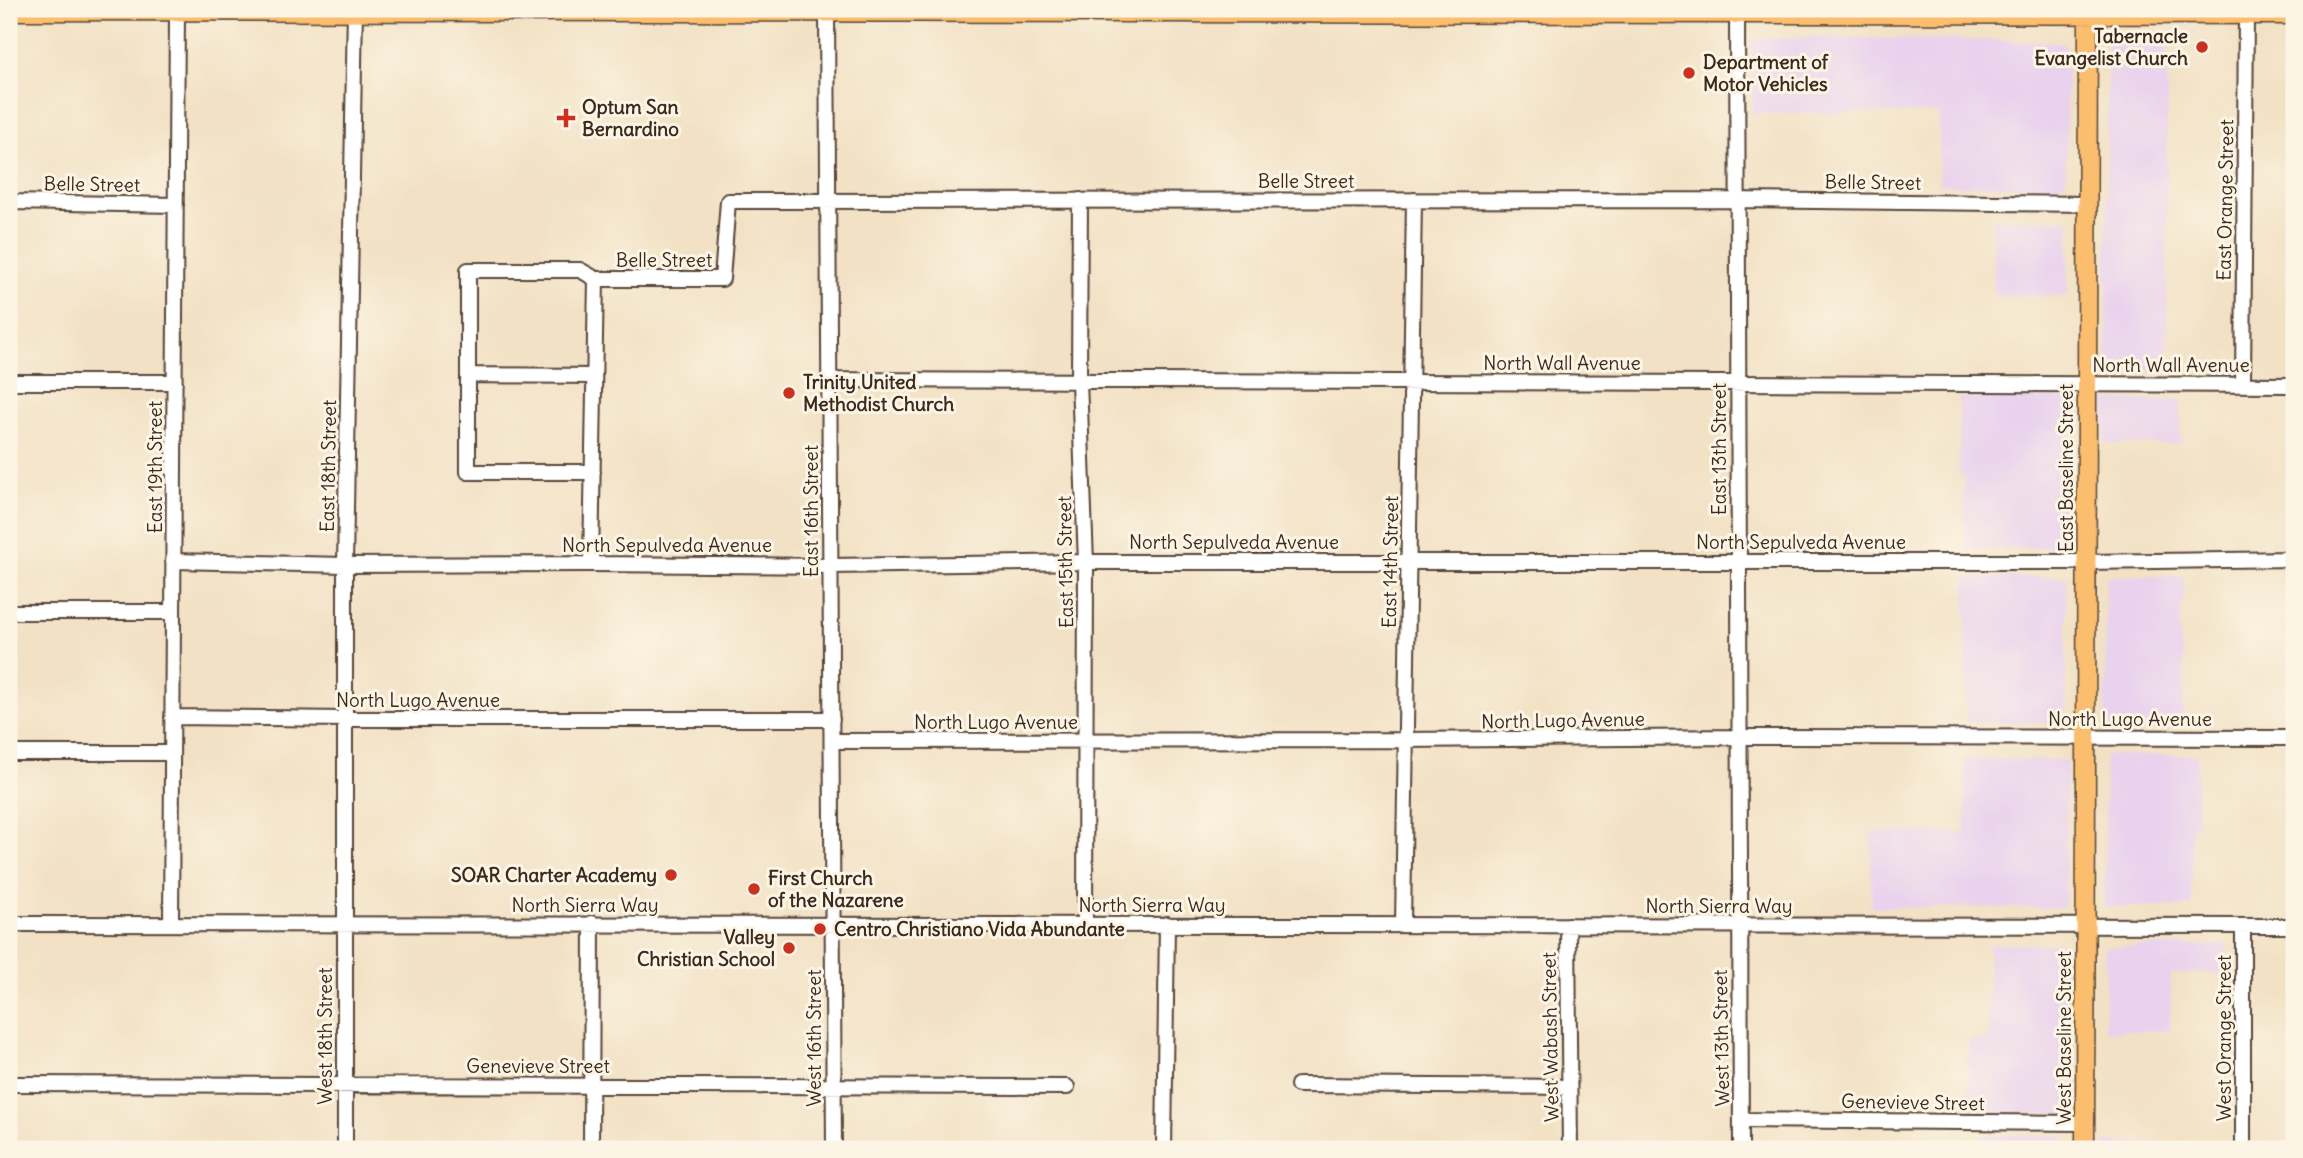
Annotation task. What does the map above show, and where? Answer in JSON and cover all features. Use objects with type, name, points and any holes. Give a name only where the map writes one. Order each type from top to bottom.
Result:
[{"type":"main road","points":[[9,11],[1683,12],[1737,15],[2088,12],[2294,15]]},
{"type":"main road","name":"East Baseline Street","points":[[2085,927],[2088,12]]},
{"type":"main road","name":"West Baseline Street","points":[[2085,927],[2085,1149]]},
{"type":"street","name":"East 18th Street","points":[[344,924],[345,565],[355,10]]},
{"type":"street","name":"East 19th Street","points":[[171,922],[177,11]]},
{"type":"street","name":"East 16th Street","points":[[818,11],[829,201],[833,926]]},
{"type":"street","name":"East 13th Street","points":[[1737,15],[1739,926]]},
{"type":"street","name":"East Orange Street","points":[[2243,385],[2246,15]]},
{"type":"street","name":"East 15th Street","points":[[1080,200],[1079,381],[1086,562],[1085,924]]},
{"type":"street","name":"East 14th Street","points":[[1403,925],[1414,200]]},
{"type":"street","name":"Belle Street","points":[[596,279],[722,279],[728,201],[1737,200],[2088,204]]},
{"type":"street","name":"Belle Street","points":[[9,202],[176,205]]},
{"type":"street","points":[[591,564],[593,471],[596,279],[580,270],[468,270],[468,472],[593,471]]},
{"type":"street","points":[[467,374],[594,376]]},
{"type":"street","name":"North Wall Avenue","points":[[830,377],[837,380],[2294,385]]},
{"type":"street","points":[[9,382],[174,382]]},
{"type":"street","name":"North Sepulveda Avenue","points":[[173,561],[345,565],[831,566],[1086,562],[2087,562],[2294,559]]},
{"type":"street","points":[[9,612],[173,612]]},
{"type":"street","name":"North Lugo Avenue","points":[[172,717],[832,719]]},
{"type":"street","name":"North Lugo Avenue","points":[[832,741],[1739,737],[2294,738]]},
{"type":"street","points":[[9,752],[172,753]]},
{"type":"street","name":"North Sierra Way","points":[[9,924],[171,922],[833,926],[2294,926]]},
{"type":"street","points":[[591,1149],[592,923]]},
{"type":"street","name":"West 18th Street","points":[[344,924],[345,1149]]},
{"type":"street","points":[[1164,1149],[1167,924]]},
{"type":"street","name":"West Wabash Street","points":[[1568,925],[1570,1149]]},
{"type":"street","name":"West 16th Street","points":[[833,926],[834,1149]]},
{"type":"street","name":"West 13th Street","points":[[1739,926],[1741,1149]]},
{"type":"street","name":"West Orange Street","points":[[2243,926],[2243,1149]]},
{"type":"street","name":"Genevieve Street","points":[[9,1084],[1066,1087]]},
{"type":"street","points":[[1298,1085],[1569,1087]]},
{"type":"street","name":"Genevieve Street","points":[[1741,1120],[2085,1124]]},
{"type":"shaded area","points":[[1816,37],[2061,42],[2067,49],[2066,180],[2060,186],[1939,185],[1939,113],[1752,113],[1751,39]]},
{"type":"shaded area","points":[[2110,40],[2167,40],[2167,372],[2107,372],[2107,45]]},
{"type":"shaded area","points":[[1993,219],[2069,220],[2068,296],[1993,295]]},
{"type":"shaded area","points":[[1959,397],[2068,397],[2067,548],[1964,549],[1964,476],[1959,475]]},
{"type":"shaded area","points":[[2105,400],[2181,400],[2181,444],[2105,444]]},
{"type":"shaded area","points":[[2106,576],[2184,576],[2180,643],[2184,657],[2183,728],[2109,728],[2105,725]]},
{"type":"shaded area","points":[[1966,577],[2067,577],[2066,723],[1966,722]]},
{"type":"shaded area","points":[[2105,755],[2197,755],[2197,823],[2192,824],[2192,907],[2104,907]]},
{"type":"shaded area","points":[[1965,759],[2067,761],[2065,908],[1871,907],[1871,832],[1965,833]]},
{"type":"shaded area","points":[[1989,944],[2066,944],[2067,1112],[1968,1114],[1968,1040],[1988,1039]]},
{"type":"shaded area","points":[[2227,945],[2226,973],[2171,974],[2170,1031],[2105,1031],[2105,947]]},
{"type":"shaded area","points":[[1980,1135],[2064,1136],[2066,1149],[1980,1149]]},
{"type":"shaded area","points":[[2105,1142],[2172,1143],[2172,1149],[2105,1149]]},
{"type":"place","name":"Tabernacle Evangelist Church","points":[[2202,47]]},
{"type":"place","name":"Department of Motor Vehicles","points":[[1689,73]]},
{"type":"place","name":"Optum San Bernardino","points":[[566,118]]},
{"type":"place","name":"Trinity United Methodist Church","points":[[789,393]]},
{"type":"place","name":"SOAR Charter Academy","points":[[671,875]]},
{"type":"place","name":"First Church of the Nazarene","points":[[754,889]]},
{"type":"place","name":"Centro Christiano Vida Abundante","points":[[820,929]]},
{"type":"place","name":"Valley Christian School","points":[[789,948]]}]
